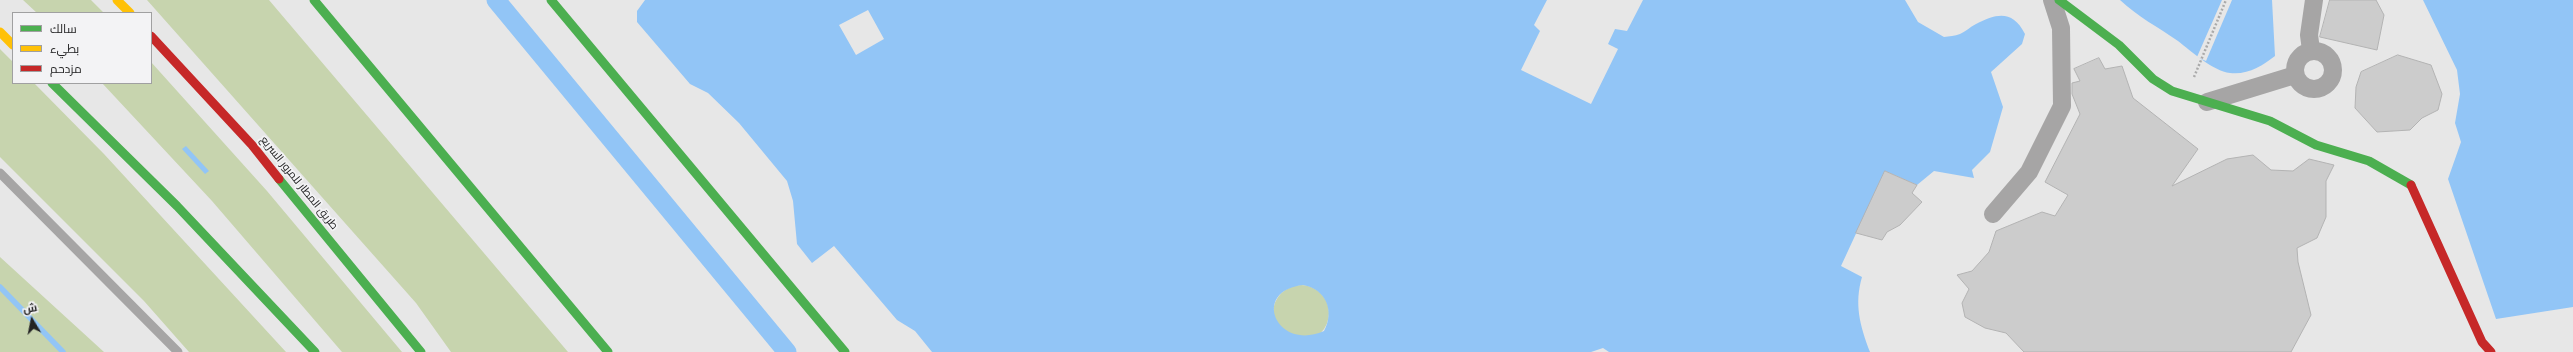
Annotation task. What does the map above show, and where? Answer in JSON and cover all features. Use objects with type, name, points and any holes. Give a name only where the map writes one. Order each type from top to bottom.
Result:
[{"type":"main road","points":[[118,0],[129,12]]},
{"type":"main road","points":[[314,0],[608,352]]},
{"type":"main road","points":[[551,0],[845,352]]},
{"type":"main road","points":[[2059,0],[2119,45],[2153,78],[2172,92],[2270,121],[2316,144],[2369,161],[2410,183],[2482,342],[2491,352]]},
{"type":"main road","points":[[0,32],[12,44]]},
{"type":"main road","name":"طريق المطار للمرور السريع","points":[[152,37],[252,145],[421,352]]},
{"type":"main road","points":[[53,84],[177,206],[316,352]]},
{"type":"street","points":[[1993,214],[2029,172],[2062,106],[2061,28],[2052,0]]},
{"type":"street","points":[[2311,50],[2309,35],[2314,0]]},
{"type":"street","points":[[2311,50],[2326,54],[2334,67],[2330,82],[2317,90],[2302,86],[2295,75],[2298,58],[2311,50]]},
{"type":"street","points":[[2206,102],[2295,75]]},
{"type":"lane","points":[[0,173],[178,352]]},
{"type":"path","points":[[2186,96],[2226,0]]},
{"type":"green space","points":[[23,0],[91,0],[103,12],[36,12]]},
{"type":"green space","points":[[147,0],[269,0],[568,352],[451,352],[416,303]]},
{"type":"green space","points":[[0,49],[12,61],[12,84],[35,84],[104,154],[286,352],[189,352],[144,301],[0,157]]},
{"type":"green space","points":[[152,63],[267,191],[402,352],[342,352],[212,201],[103,84],[152,84]]},
{"type":"green space","points":[[0,257],[104,352],[0,352]]},
{"type":"green space","points":[[1301,285],[1312,287],[1321,293],[1327,302],[1329,313],[1327,324],[1321,333],[1312,339],[1301,341],[1290,339],[1281,333],[1275,324],[1273,313],[1275,302],[1281,293],[1290,287]]},
{"type":"water","points":[[645,0],[1547,0],[1534,25],[1540,31],[1521,70],[1591,104],[1618,49],[1608,44],[1615,29],[1627,31],[1643,0],[1905,0],[1918,22],[1944,37],[1960,34],[1984,20],[1998,16],[2010,17],[2020,26],[2025,34],[2022,44],[1991,72],[2003,107],[1990,152],[1972,170],[1974,178],[1934,171],[1917,185],[1885,171],[1841,266],[1862,277],[1858,296],[1858,306],[1863,333],[1870,352],[1609,352],[1603,348],[1591,352],[932,352],[915,331],[897,320],[834,246],[812,263],[797,244],[793,201],[787,181],[739,123],[708,93],[690,84],[637,22],[637,11]],"holes":[[[868,10],[884,39],[856,55],[839,25]],[[1303,285],[1318,291],[1326,302],[1329,316],[1324,331],[1307,335],[1293,334],[1283,327],[1276,318],[1274,308],[1277,298],[1287,290]]]},
{"type":"water","points":[[2120,0],[2272,0],[2275,56],[2260,66],[2243,73],[2230,73],[2217,69],[2148,22]]},
{"type":"water","points":[[2423,0],[2573,0],[2573,307],[2496,319],[2448,179],[2461,142],[2455,123],[2460,94],[2457,70]]},
{"type":"water","points":[[186,146],[209,171],[205,174],[182,149]]},
{"type":"pier","points":[[2222,0],[2232,0],[2206,61],[2197,57]]},
{"type":"building","points":[[2330,0],[2376,0],[2384,15],[2377,50],[2320,37]]},
{"type":"building","points":[[2398,55],[2431,65],[2442,94],[2438,110],[2422,118],[2410,130],[2377,132],[2355,108],[2356,87],[2361,72]]},
{"type":"building","points":[[2099,58],[2105,69],[2122,66],[2133,98],[2198,149],[2172,186],[2227,159],[2253,155],[2271,170],[2293,171],[2309,159],[2334,165],[2326,181],[2326,217],[2317,238],[2297,248],[2298,262],[2311,315],[2291,352],[2024,352],[2006,333],[1985,328],[1965,317],[1962,303],[1969,289],[1957,275],[1972,271],[1989,252],[1996,231],[2042,212],[2055,216],[2068,195],[2045,182],[2080,114],[2072,94],[2072,83],[2080,81],[2074,69]]},
{"type":"building","points":[[1885,171],[1917,185],[1912,193],[1922,202],[1900,225],[1887,232],[1882,240],[1856,233]]},
{"type":"waterway","points":[[496,0],[787,352]]},
{"type":"waterway","points":[[0,287],[63,352]]},
{"type":"traffic: fast","points":[[314,0],[608,352]]},
{"type":"traffic: fast","points":[[551,0],[845,352]]},
{"type":"traffic: fast","points":[[2059,0],[2119,45],[2153,79],[2172,91],[2270,121],[2316,145],[2369,161],[2411,185]]},
{"type":"traffic: fast","points":[[53,84],[177,206],[315,352]]},
{"type":"traffic: fast","points":[[279,179],[421,352]]},
{"type":"traffic: slow","points":[[117,0],[129,12]]},
{"type":"traffic: slow","points":[[0,32],[12,44]]},
{"type":"traffic: jam","points":[[152,37],[252,145],[279,179]]},
{"type":"traffic: jam","points":[[2411,185],[2482,342],[2491,352]]}]
